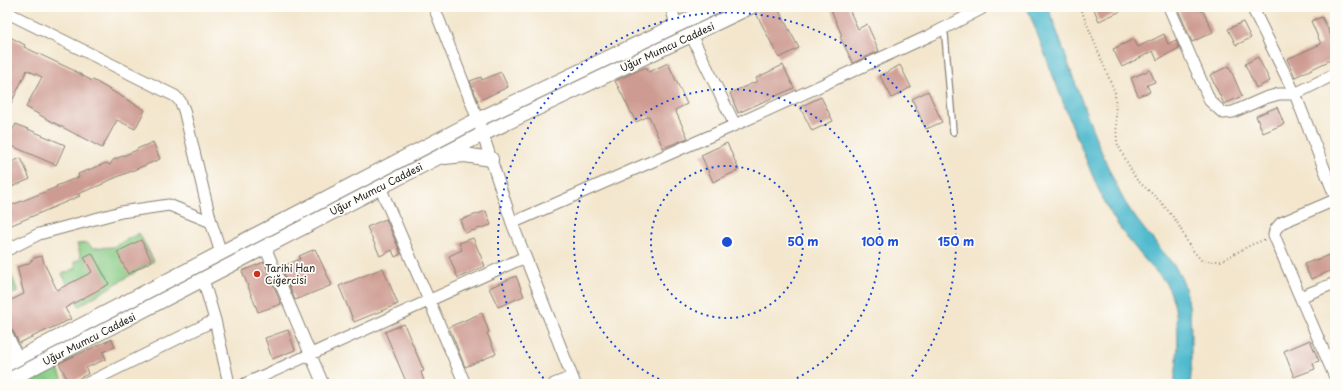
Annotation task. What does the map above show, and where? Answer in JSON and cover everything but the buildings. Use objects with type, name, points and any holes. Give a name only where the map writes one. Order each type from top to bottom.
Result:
[{"type":"street","points":[[434,7],[478,120],[512,223],[573,380],[554,384]]},
{"type":"street","points":[[671,7],[676,25]]},
{"type":"street","name":"Uğur Mumcu Caddesi","points":[[12,361],[478,120],[715,7]]},
{"type":"street","name":"Uğur Mumcu Caddesi","points":[[12,381],[203,279],[483,134],[750,7]]},
{"type":"street","points":[[512,223],[735,125],[943,29],[981,9],[980,7]]},
{"type":"street","points":[[1169,7],[1210,100],[1223,113],[1233,112],[1265,98],[1279,94],[1295,94],[1335,74]]},
{"type":"street","points":[[1252,7],[1295,94],[1335,196]]},
{"type":"street","points":[[7,11],[14,16],[175,96],[180,101],[184,110],[211,222],[221,253],[228,266]]},
{"type":"street","points":[[691,36],[735,125]]},
{"type":"street","points":[[438,157],[465,155],[491,159]]},
{"type":"street","points":[[380,187],[465,384]]},
{"type":"street","points":[[1335,200],[1281,223],[1275,230],[1274,236],[1335,377]]},
{"type":"street","points":[[7,250],[39,234],[121,212],[169,205],[211,222]]},
{"type":"street","points":[[265,247],[323,384]]},
{"type":"street","points":[[245,384],[525,257]]},
{"type":"street","points":[[197,265],[216,320],[229,384]]},
{"type":"street","points":[[1300,298],[1335,283]]},
{"type":"street","points":[[86,384],[216,320]]},
{"type":"street","points":[[7,334],[12,361]]},
{"type":"lane","points":[[943,29],[945,35],[952,132]]},
{"type":"path","points":[[1080,7],[1115,93],[1117,143],[1136,179],[1160,202],[1177,222],[1190,247],[1202,261],[1221,261],[1251,245],[1274,236]]},
{"type":"green space","points":[[139,233],[154,261],[79,306],[62,274],[76,268],[74,262],[81,258],[77,244],[87,243],[93,248],[113,247]]},
{"type":"green space","points":[[7,264],[18,292],[7,296]]},
{"type":"green space","points":[[54,360],[65,384],[28,384],[26,379]]},
{"type":"water","points":[[1027,7],[1048,7],[1091,125],[1120,193],[1125,203],[1138,221],[1179,273],[1187,293],[1189,304],[1191,326],[1190,384],[1174,384],[1177,363],[1178,329],[1175,308],[1170,291],[1163,280],[1125,235],[1105,203],[1071,123]]},
{"type":"place","name":"Tarihi Han Ciğercisi","points":[[257,274]]}]
